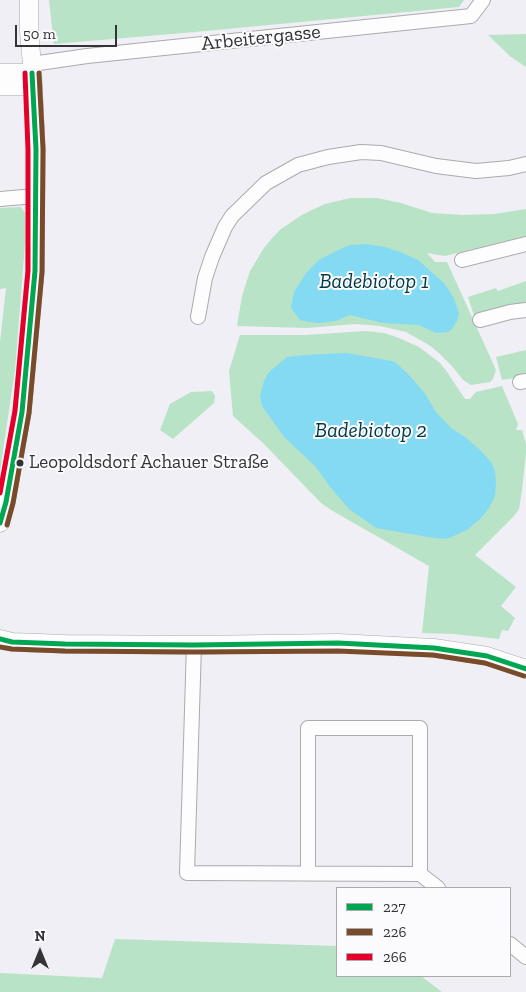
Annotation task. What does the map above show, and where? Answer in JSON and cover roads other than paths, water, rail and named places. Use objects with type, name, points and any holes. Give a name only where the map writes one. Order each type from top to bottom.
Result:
[{"type":"street","points":[[0,523],[6,502],[22,412],[35,271],[36,149],[29,32],[29,0]]},
{"type":"street","name":"Arbeitergasse","points":[[32,74],[88,56],[471,16],[483,0]]},
{"type":"street","points":[[0,73],[32,74]]},
{"type":"street","points":[[0,86],[32,74]]},
{"type":"street","points":[[198,317],[209,264],[225,227],[232,216],[266,183],[298,165],[328,157],[361,152],[381,153],[436,166],[476,171],[509,168],[526,164]]},
{"type":"street","points":[[0,199],[36,196]]},
{"type":"street","points":[[462,260],[526,244]]},
{"type":"street","points":[[480,320],[526,310]]},
{"type":"street","points":[[0,639],[25,643],[194,645],[338,643],[434,648],[487,656],[526,669]]},
{"type":"street","points":[[194,645],[187,873],[420,874],[437,887]]},
{"type":"street","points":[[308,874],[308,728],[420,728],[420,874]]},
{"type":"street","points":[[511,945],[526,956]]},
{"type":"water","name":"Badebiotop 1","points":[[367,244],[385,247],[418,260],[444,283],[454,298],[459,314],[452,329],[448,332],[436,333],[419,325],[383,323],[350,315],[336,321],[318,323],[300,320],[291,308],[294,292],[307,272],[319,260],[334,252],[350,245]]},
{"type":"water","name":"Badebiotop 2","points":[[346,353],[395,362],[424,392],[436,412],[451,428],[465,437],[491,462],[495,471],[495,496],[481,518],[467,530],[447,539],[376,528],[349,509],[315,466],[284,437],[262,406],[260,396],[264,381],[269,372],[287,357]]},
{"type":"place","name":"Leopoldsdorf Achauer Straße","points":[[20,463]]}]
